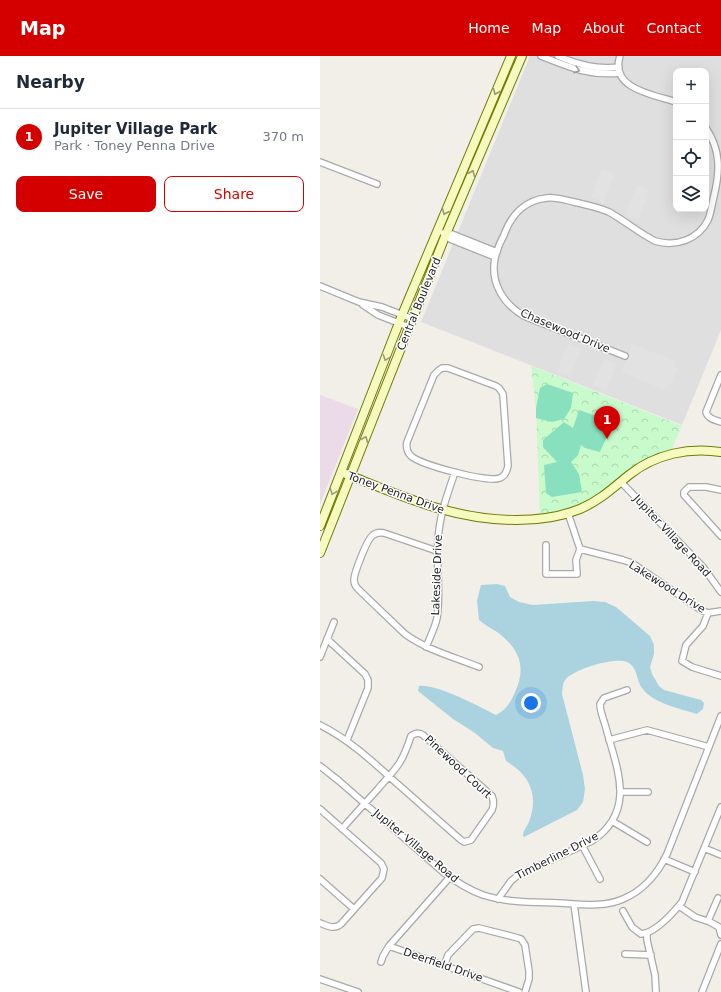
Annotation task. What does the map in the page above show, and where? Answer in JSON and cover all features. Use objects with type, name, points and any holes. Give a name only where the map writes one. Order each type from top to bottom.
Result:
[{"type":"street","name":"Central Boulevard","points":[[320,526],[401,319],[511,56]]},
{"type":"street","name":"Central Boulevard","points":[[320,553],[446,234],[522,56]]},
{"type":"street","points":[[540,56],[578,70],[599,74],[619,70]]},
{"type":"street","points":[[558,56],[571,62],[593,68],[619,70]]},
{"type":"street","points":[[620,56],[619,70],[625,80],[641,91],[673,101]]},
{"type":"street","name":"Chasewood Drive","points":[[625,356],[517,312],[506,301],[498,288],[495,277],[496,254],[507,226],[515,214],[526,204],[546,198],[561,199],[597,208],[613,215],[649,238],[662,243],[676,243],[689,239],[701,230],[708,219],[719,175],[719,160],[709,134]]},
{"type":"street","points":[[320,162],[377,184]]},
{"type":"street","points":[[437,231],[446,234],[450,239],[496,254]]},
{"type":"street","points":[[320,286],[359,302],[382,307],[401,319],[411,323]]},
{"type":"street","points":[[442,368],[448,368],[496,386],[503,394],[508,466],[506,473],[497,479],[471,476],[455,472],[414,458],[407,449],[408,442],[434,375],[442,368]]},
{"type":"street","points":[[721,375],[719,385],[706,412],[711,418],[721,422]]},
{"type":"street","name":"Toney Penna Drive","points":[[341,472],[443,511],[474,517],[510,520],[540,519],[568,513],[593,502],[605,495],[641,466],[664,456],[685,451],[698,450],[721,452]]},
{"type":"street","name":"Lakeside Drive","points":[[426,646],[434,627],[438,611],[437,551],[440,524],[455,472]]},
{"type":"street","name":"Jupiter Village Road","points":[[621,482],[703,567],[721,592]]},
{"type":"street","points":[[721,490],[706,487],[689,487],[684,492],[684,495],[721,536]]},
{"type":"street","points":[[546,545],[546,574],[576,574],[576,560],[580,549],[568,513]]},
{"type":"street","points":[[437,551],[384,533],[373,534],[368,540],[354,579],[355,586],[405,634],[426,646],[479,667]]},
{"type":"street","name":"Lakewood Drive","points":[[580,549],[632,563],[692,605],[708,613],[721,611]]},
{"type":"street","points":[[708,613],[703,626],[686,645],[682,661],[692,667],[721,676]]},
{"type":"street","points":[[320,656],[334,622]]},
{"type":"street","points":[[327,639],[365,674],[368,680],[368,688],[347,740]]},
{"type":"street","name":"Timberline Drive","points":[[498,899],[517,876],[598,836],[612,821],[619,806],[621,792],[619,778],[600,704],[604,698],[627,690]]},
{"type":"street","name":"Jupiter Village Road","points":[[320,766],[331,773],[450,877],[476,892],[498,899],[519,902],[609,904],[624,899],[637,891],[660,868],[721,716]]},
{"type":"street","points":[[320,724],[347,740],[389,776]]},
{"type":"street","points":[[609,740],[647,730],[709,747]]},
{"type":"street","name":"Pinewood Court","points":[[342,829],[389,776],[403,756],[412,736],[420,733],[492,796],[493,807],[471,840],[464,842],[389,776]]},
{"type":"street","points":[[621,792],[648,792]]},
{"type":"street","points":[[623,911],[632,927],[636,932],[641,934],[647,934],[664,922],[682,902],[721,807]]},
{"type":"street","points":[[320,809],[381,863],[384,869],[382,878],[338,926],[331,927],[320,923]]},
{"type":"street","points":[[612,821],[647,842]]},
{"type":"street","points":[[582,845],[600,879]]},
{"type":"street","points":[[704,848],[721,855]]},
{"type":"street","points":[[664,860],[695,872]]},
{"type":"street","points":[[381,962],[382,956],[389,946],[450,877]]},
{"type":"street","points":[[320,879],[354,909]]},
{"type":"street","points":[[708,921],[718,898]]},
{"type":"street","points":[[574,904],[586,992]]},
{"type":"street","points":[[679,906],[695,916],[720,926],[721,935]]},
{"type":"street","points":[[444,966],[448,956],[473,929],[479,928],[518,938],[521,939],[525,945],[529,971],[529,979],[525,992]]},
{"type":"street","points":[[647,934],[655,975],[656,992]]},
{"type":"street","points":[[702,992],[721,944]]},
{"type":"street","name":"Deerfield Drive","points":[[389,946],[519,992]]},
{"type":"street","points":[[625,954],[651,955]]},
{"type":"street","points":[[320,979],[358,992]]},
{"type":"shaded area","points":[[530,56],[721,56],[721,330],[682,425],[421,322]]},
{"type":"shaded area","points":[[602,169],[615,174],[603,202],[591,197]]},
{"type":"shaded area","points":[[637,185],[650,191],[638,220],[625,214]]},
{"type":"shaded area","points":[[568,344],[581,349],[570,376],[557,371]]},
{"type":"shaded area","points":[[632,344],[676,361],[674,366],[678,368],[670,386],[667,385],[665,390],[621,372]]},
{"type":"shaded area","points":[[604,358],[617,363],[606,390],[593,385]]},
{"type":"shaded area","points":[[320,395],[358,409],[320,504]]},
{"type":"green space","points":[[531,366],[682,426],[671,450],[581,505],[559,513],[540,516],[536,409]]},
{"type":"green space","points":[[547,384],[573,393],[571,408],[564,419],[552,422],[536,418],[536,408],[540,388]]},
{"type":"green space","points":[[579,410],[608,420],[611,427],[600,452],[585,448],[581,445],[578,455],[571,462],[579,474],[582,492],[552,497],[546,493],[544,465],[557,462],[543,447],[543,440],[564,422],[573,428]]},
{"type":"water","points":[[497,584],[505,586],[510,597],[519,602],[533,605],[593,601],[605,602],[616,607],[650,636],[654,645],[654,654],[650,667],[659,686],[664,690],[701,700],[704,703],[703,709],[697,714],[660,702],[642,688],[635,670],[631,664],[627,662],[613,661],[595,665],[571,675],[564,682],[562,694],[583,775],[585,789],[583,802],[577,810],[524,837],[524,832],[532,812],[533,803],[530,787],[526,779],[506,761],[503,751],[493,748],[418,691],[419,686],[436,688],[458,696],[496,715],[503,711],[508,705],[519,683],[519,659],[516,651],[505,638],[479,620],[477,601],[481,585]]},
{"type":"place","name":"Jupiter Village Park","points":[[607,439]]}]
